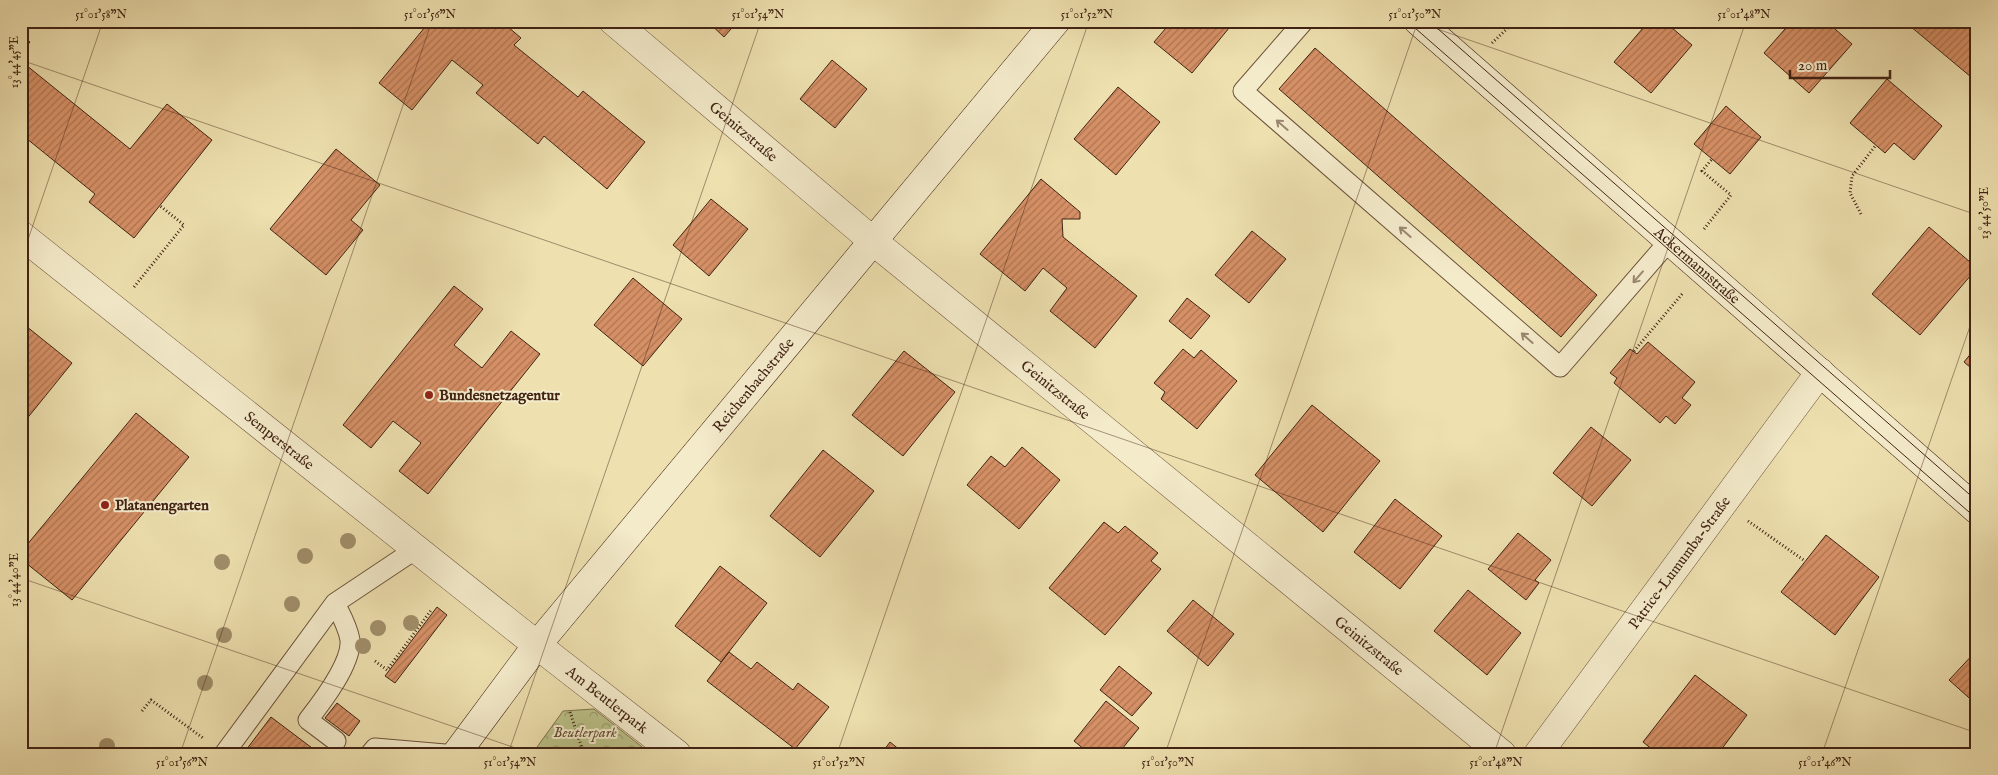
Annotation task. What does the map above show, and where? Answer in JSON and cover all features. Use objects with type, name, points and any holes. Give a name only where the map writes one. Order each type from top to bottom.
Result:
[{"type":"street","name":"Geinitzstraße","points":[[612,21],[873,241],[1502,754]]},
{"type":"street","name":"Reichenbachstraße","points":[[456,754],[537,645],[1056,21]]},
{"type":"street","name":"Ackermannstraße","points":[[1418,21],[1977,510]]},
{"type":"street","name":"Semperstraße","points":[[21,235],[537,645]]},
{"type":"street","name":"Patrice-Lumumba-Straße","points":[[1538,754],[1820,372]]},
{"type":"street","name":"Am Beutlerpark","points":[[537,645],[677,754]]},
{"type":"lane","points":[[1304,21],[1243,91],[1560,367],[1686,254]]},
{"type":"lane","points":[[216,748],[335,603],[416,549]]},
{"type":"lane","points":[[335,603],[347,628],[350,642],[330,692],[308,720],[336,741]]},
{"type":"lane","points":[[370,754],[375,748],[444,754]]},
{"type":"path","points":[[1861,214],[1850,193],[1852,176],[1876,145]]},
{"type":"path","points":[[1634,351],[1686,254],[1731,195],[1702,171],[1712,160]]},
{"type":"path","points":[[115,311],[184,225],[159,205]]},
{"type":"path","points":[[1723,504],[1805,561]]},
{"type":"path","points":[[350,642],[387,670],[432,609]]},
{"type":"path","points":[[142,711],[151,700],[216,748]]},
{"type":"green space","name":"Beutlerpark","points":[[594,709],[651,754],[532,754],[563,711]]},
{"type":"building","points":[[430,21],[501,21],[521,38],[514,45],[578,97],[583,91],[645,142],[607,189],[544,136],[538,144],[476,93],[483,85],[452,60],[412,110],[379,83]]},
{"type":"building","points":[[707,21],[738,21],[724,37]]},
{"type":"building","points":[[1172,21],[1234,22],[1192,73],[1154,42]]},
{"type":"building","points":[[1649,21],[1664,21],[1692,45],[1651,93],[1614,62]]},
{"type":"building","points":[[1792,21],[1826,21],[1852,44],[1809,93],[1764,53]]},
{"type":"building","points":[[1904,21],[1977,21],[1977,82]]},
{"type":"building","points":[[21,35],[30,42],[21,53]]},
{"type":"building","points":[[1315,48],[1597,295],[1561,337],[1279,89]]},
{"type":"building","points":[[832,60],[867,89],[835,128],[800,99]]},
{"type":"building","points":[[21,61],[130,149],[167,104],[212,140],[134,238],[89,202],[95,194],[21,134]]},
{"type":"building","points":[[1887,79],[1942,126],[1914,160],[1894,143],[1885,153],[1850,123]]},
{"type":"building","points":[[1118,87],[1160,122],[1116,175],[1074,139]]},
{"type":"building","points":[[1726,106],[1761,137],[1730,174],[1694,144]]},
{"type":"building","points":[[336,149],[380,185],[351,220],[363,230],[326,275],[270,229]]},
{"type":"building","points":[[1041,179],[1080,212],[1080,219],[1062,219],[1063,237],[1137,296],[1095,348],[1050,311],[1067,288],[1043,268],[1025,291],[980,254]]},
{"type":"building","points":[[711,199],[748,229],[709,276],[673,245]]},
{"type":"building","points":[[1929,227],[1977,268],[1920,335],[1872,294]]},
{"type":"building","points":[[1252,231],[1286,259],[1249,303],[1215,275]]},
{"type":"building","points":[[633,278],[682,319],[643,366],[594,325]]},
{"type":"building","points":[[454,286],[483,309],[454,345],[482,368],[511,331],[540,354],[428,494],[399,471],[421,443],[393,421],[371,448],[343,425]]},
{"type":"building","points":[[1187,298],[1210,316],[1191,339],[1169,321]]},
{"type":"building","points":[[21,322],[72,363],[21,426]]},
{"type":"building","points":[[1648,342],[1695,382],[1682,398],[1691,405],[1675,424],[1666,416],[1660,423],[1614,383],[1617,378],[1610,373],[1630,349],[1637,354]]},
{"type":"building","points":[[1977,346],[1977,373],[1964,362]]},
{"type":"building","points":[[1183,349],[1194,358],[1201,350],[1237,381],[1197,429],[1161,399],[1165,392],[1154,383]]},
{"type":"building","points":[[904,351],[955,392],[903,456],[852,415]]},
{"type":"building","points":[[1312,405],[1380,461],[1323,532],[1255,475]]},
{"type":"building","name":"Platanengarten","points":[[136,413],[189,457],[72,600],[21,559],[21,552]]},
{"type":"building","points":[[1591,427],[1631,460],[1592,506],[1553,473]]},
{"type":"building","points":[[1022,447],[1060,480],[1019,529],[967,485],[991,456],[1005,467]]},
{"type":"building","points":[[823,450],[874,491],[820,557],[770,516]]},
{"type":"building","points":[[1395,499],[1442,536],[1400,589],[1354,552]]},
{"type":"building","points":[[1104,522],[1118,533],[1125,526],[1158,553],[1151,561],[1161,569],[1105,635],[1049,588]]},
{"type":"building","points":[[1518,533],[1551,560],[1535,580],[1539,583],[1526,600],[1488,569]]},
{"type":"building","points":[[1826,535],[1879,577],[1835,635],[1781,592]]},
{"type":"building","points":[[720,566],[767,603],[721,662],[675,626]]},
{"type":"building","points":[[1468,590],[1521,633],[1487,675],[1434,631]]},
{"type":"building","points":[[1193,600],[1234,634],[1208,666],[1167,631]]},
{"type":"building","points":[[437,607],[447,615],[395,683],[385,676]]},
{"type":"building","points":[[1977,650],[1977,705],[1949,680]]},
{"type":"building","points":[[729,652],[751,669],[757,662],[793,690],[798,683],[829,707],[795,749],[707,681]]},
{"type":"building","points":[[1119,666],[1152,693],[1132,716],[1100,690]]},
{"type":"building","points":[[1695,675],[1747,715],[1718,754],[1658,754],[1643,742]]},
{"type":"building","points":[[1106,701],[1139,728],[1118,754],[1090,754],[1074,741]]},
{"type":"building","points":[[337,703],[360,721],[349,736],[325,718]]},
{"type":"building","points":[[271,717],[320,754],[243,754]]},
{"type":"building","points":[[890,742],[905,754],[881,754]]},
{"type":"tram line","points":[[1407,21],[1977,519]]},
{"type":"tram line","points":[[1429,21],[1977,501]]},
{"type":"place","name":"Bundesnetzagentur","points":[[429,395]]},
{"type":"place","name":"Platanengarten","points":[[105,505]]}]
